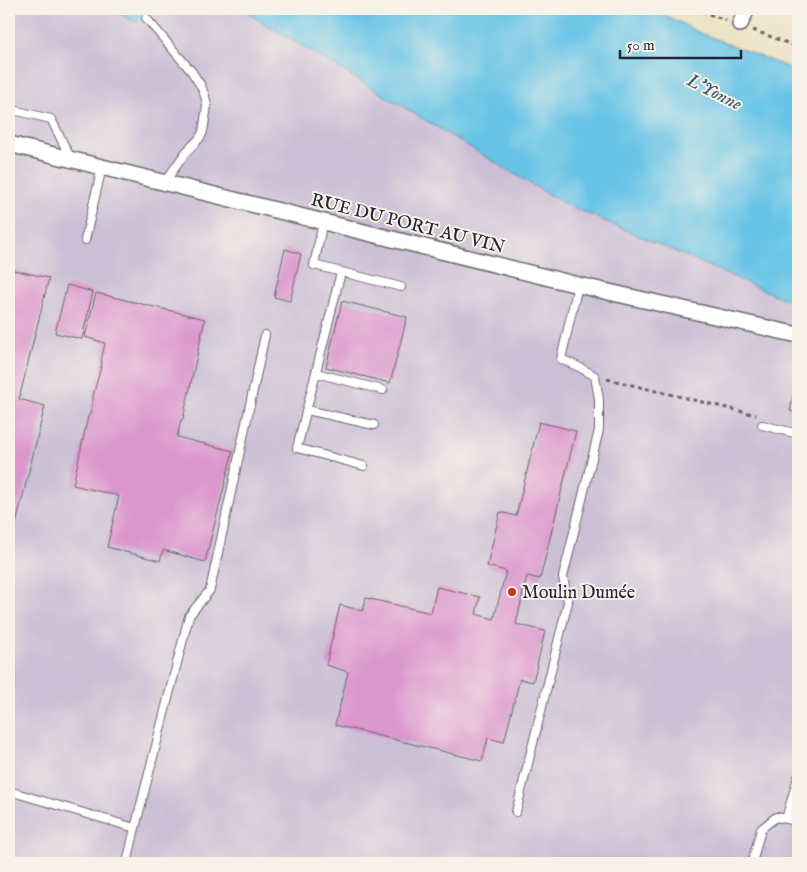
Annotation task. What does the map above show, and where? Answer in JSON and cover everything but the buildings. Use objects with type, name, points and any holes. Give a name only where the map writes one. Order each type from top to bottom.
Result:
[{"type":"street","points":[[740,24],[747,9]]},
{"type":"street","name":"RUE DU PORT AU VIN","points":[[9,144],[578,285],[798,335]]},
{"type":"lane","points":[[146,18],[192,72],[201,86],[206,101],[203,132],[165,182]]},
{"type":"lane","points":[[9,109],[51,119],[72,159]]},
{"type":"lane","points":[[85,240],[102,167]]},
{"type":"lane","points":[[323,222],[314,265],[401,287]]},
{"type":"lane","points":[[341,272],[297,448],[364,466]]},
{"type":"lane","points":[[516,812],[568,602],[563,577],[599,430],[599,399],[595,376],[579,366],[561,359],[578,285]]},
{"type":"lane","points":[[127,863],[189,616],[210,590],[265,335]]},
{"type":"lane","points":[[316,373],[383,390]]},
{"type":"lane","points":[[307,410],[374,426]]},
{"type":"lane","points":[[762,425],[798,434]]},
{"type":"lane","points":[[786,819],[798,777]]},
{"type":"lane","points":[[9,791],[135,828]]},
{"type":"lane","points":[[752,863],[761,829],[776,817],[798,821]]},
{"type":"path","points":[[595,376],[760,415]]},
{"type":"shaded area","points":[[9,9],[106,9],[137,22],[152,12],[153,9],[241,9],[561,202],[798,305],[798,863],[9,863]]},
{"type":"water","points":[[106,9],[153,9],[152,12],[137,22]]},
{"type":"water","name":"L'Yonne","points":[[241,9],[654,9],[698,32],[798,71],[798,305],[561,202]]},
{"type":"place","name":"Moulin Dumée","points":[[512,592]]}]
